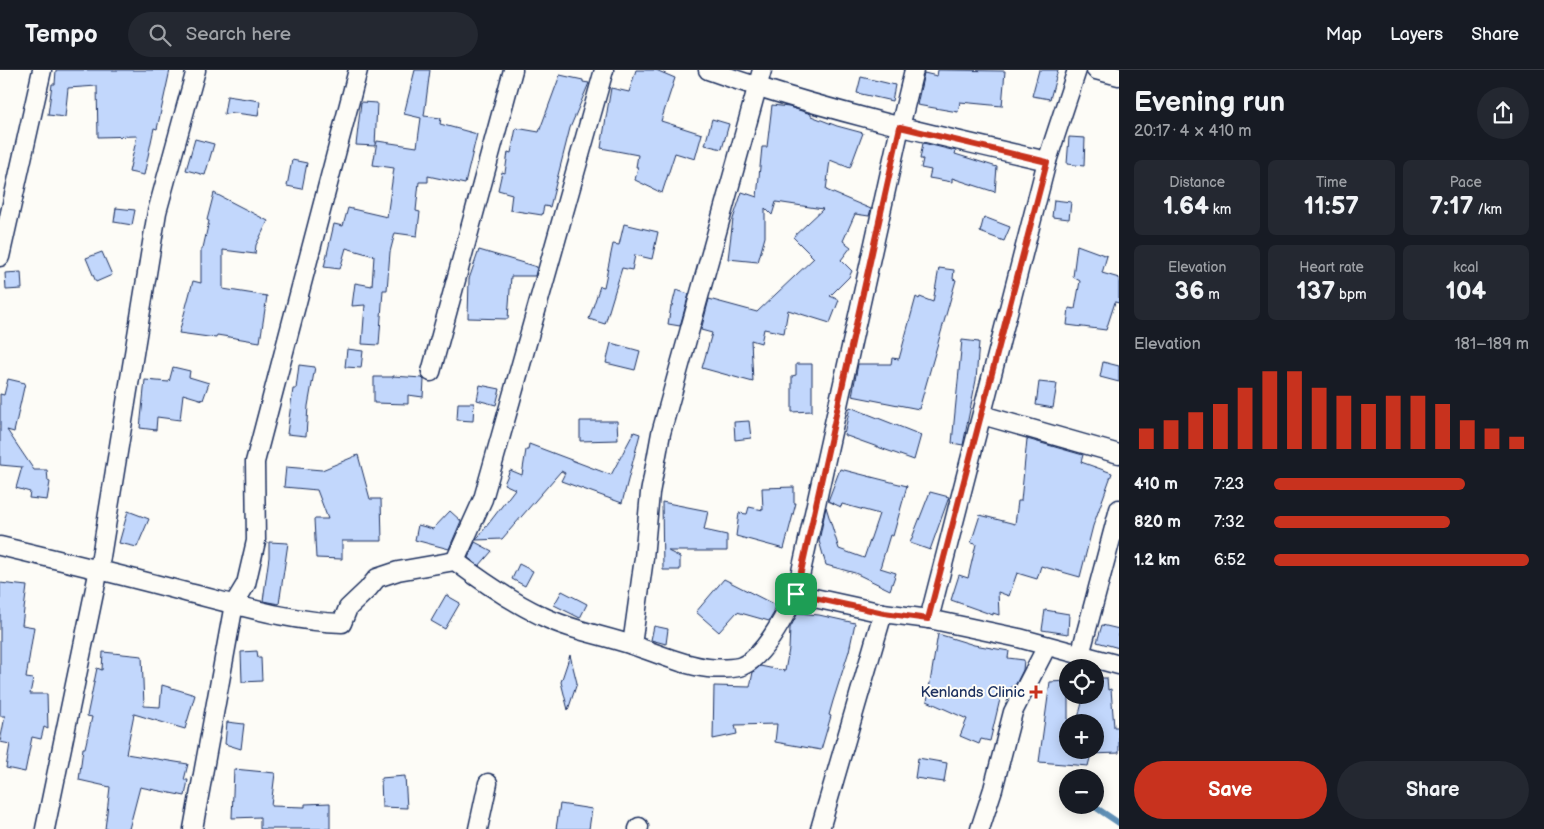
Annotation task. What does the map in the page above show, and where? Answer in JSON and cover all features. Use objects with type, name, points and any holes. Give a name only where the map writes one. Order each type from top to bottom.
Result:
[{"type":"street","points":[[0,257],[42,70]]},
{"type":"street","points":[[45,829],[99,569],[157,212],[196,70]]},
{"type":"street","points":[[193,829],[234,604],[246,584],[256,541],[255,462],[358,70]]},
{"type":"street","points":[[432,372],[513,70]]},
{"type":"street","points":[[456,561],[483,499],[604,70]]},
{"type":"street","points":[[708,70],[757,87],[900,127],[1047,162]]},
{"type":"street","points":[[632,645],[644,558],[650,493],[661,433],[762,70]]},
{"type":"street","points":[[0,546],[318,623],[342,623],[348,608],[368,590],[377,578],[398,571],[456,561],[496,591],[543,617],[632,645],[666,658],[709,669],[741,667],[753,660],[776,631],[796,594],[914,70]]},
{"type":"street","points":[[928,619],[1047,162],[1077,70]]},
{"type":"street","points":[[1096,70],[1119,76]]},
{"type":"street","points":[[982,415],[1119,454]]},
{"type":"street","points":[[1080,655],[1119,509]]},
{"type":"street","points":[[796,594],[884,613],[928,619],[1019,638],[1119,665]]},
{"type":"street","points":[[820,829],[884,613]]},
{"type":"street","points":[[980,829],[1014,712],[1047,646]]},
{"type":"street","points":[[478,829],[488,783]]},
{"type":"building","points":[[56,70],[170,70],[157,129],[154,128],[144,175],[129,172],[137,136],[98,137],[97,86],[68,88],[65,117],[48,115]]},
{"type":"building","points":[[415,70],[430,70],[424,116],[441,118],[440,124],[477,134],[465,184],[428,176],[428,182],[419,182],[416,211],[420,212],[417,236],[395,233],[390,252],[387,290],[383,290],[379,345],[362,344],[365,305],[352,306],[355,283],[372,286],[374,256],[346,248],[340,269],[324,267],[334,224],[343,226],[348,208],[387,217],[394,168],[373,165],[377,141],[417,147],[421,118],[404,114]]},
{"type":"building","points":[[636,70],[656,70],[675,78],[661,121],[702,134],[695,159],[675,153],[662,193],[635,180],[638,155],[601,148],[611,88],[629,92]]},
{"type":"building","points":[[938,70],[1005,71],[1002,106],[960,102],[958,112],[917,105],[924,73],[937,76]]},
{"type":"building","points":[[1039,70],[1058,70],[1050,99],[1032,96]]},
{"type":"building","points":[[560,75],[589,83],[570,128],[550,207],[544,206],[542,215],[510,210],[512,194],[498,190],[502,172],[505,173],[508,152],[511,153],[516,128],[539,132]]},
{"type":"building","points":[[861,77],[895,85],[892,101],[857,93]]},
{"type":"building","points":[[227,96],[260,101],[258,116],[235,113],[224,114]]},
{"type":"building","points":[[361,102],[377,103],[375,146],[356,145]]},
{"type":"building","points":[[772,105],[789,107],[811,114],[811,116],[837,126],[863,133],[850,168],[830,160],[826,190],[871,209],[869,216],[855,214],[843,241],[851,247],[841,260],[852,271],[849,277],[830,296],[839,300],[830,323],[788,310],[784,333],[764,329],[761,343],[751,340],[753,382],[702,368],[712,333],[701,330],[709,299],[757,312],[814,258],[793,237],[823,209],[776,202],[772,215],[765,208],[765,237],[758,262],[728,259],[733,219],[742,192],[757,197],[762,147],[767,147]]},
{"type":"building","points":[[712,119],[729,124],[722,149],[705,145]]},
{"type":"building","points":[[1069,137],[1085,138],[1084,166],[1067,164]]},
{"type":"building","points":[[195,139],[214,144],[205,175],[186,170]]},
{"type":"building","points":[[923,143],[956,151],[955,154],[997,167],[995,192],[952,178],[952,182],[929,178],[931,170],[921,168],[923,159],[920,159]]},
{"type":"building","points":[[292,160],[307,163],[302,189],[287,186]]},
{"type":"building","points":[[214,193],[268,221],[256,245],[255,254],[223,250],[223,289],[267,296],[260,342],[217,335],[216,338],[179,333],[193,281],[201,283],[201,248],[203,248],[209,221],[207,220]]},
{"type":"building","points":[[1054,200],[1071,202],[1069,219],[1052,217]]},
{"type":"building","points":[[116,208],[135,210],[132,225],[114,222]]},
{"type":"building","points":[[984,217],[1010,227],[1004,241],[980,232]]},
{"type":"building","points":[[624,224],[658,232],[652,259],[635,255],[632,270],[622,268],[605,324],[589,319],[600,286],[604,287],[613,244],[619,245]]},
{"type":"building","points":[[1077,245],[1107,256],[1102,273],[1119,278],[1119,303],[1115,302],[1106,330],[1067,325],[1069,308],[1075,309],[1080,281],[1073,277]]},
{"type":"building","points":[[479,250],[537,267],[535,276],[511,276],[508,319],[468,318],[469,279]]},
{"type":"building","points":[[102,252],[112,275],[96,282],[86,258]]},
{"type":"building","points":[[939,268],[954,270],[953,279],[956,280],[919,409],[852,396],[858,364],[891,364],[892,358],[899,359],[916,297],[933,302]]},
{"type":"building","points":[[21,272],[22,289],[6,290],[5,273]]},
{"type":"building","points":[[676,290],[689,294],[680,326],[668,324]]},
{"type":"building","points":[[962,340],[979,342],[976,380],[963,445],[952,443]]},
{"type":"building","points":[[611,343],[640,351],[635,370],[606,363]]},
{"type":"building","points":[[347,349],[363,351],[361,368],[345,367]]},
{"type":"building","points":[[1103,362],[1119,366],[1119,382],[1100,377]]},
{"type":"building","points":[[796,364],[812,364],[812,411],[792,412],[792,376],[796,375]]},
{"type":"building","points":[[299,365],[315,367],[308,406],[306,436],[287,434],[293,389],[296,389]]},
{"type":"building","points":[[173,367],[190,371],[189,377],[209,383],[203,400],[183,394],[180,420],[157,417],[156,430],[140,428],[145,380],[169,382]]},
{"type":"building","points":[[374,377],[422,378],[424,380],[423,397],[408,395],[408,404],[374,403]]},
{"type":"building","points":[[8,379],[25,383],[14,432],[7,430],[34,470],[47,470],[48,481],[50,482],[47,500],[29,498],[30,492],[16,488],[22,467],[0,465],[0,394],[4,395]]},
{"type":"building","points":[[1039,382],[1057,384],[1053,408],[1036,405]]},
{"type":"building","points":[[480,385],[500,389],[496,405],[477,400]]},
{"type":"building","points":[[458,403],[474,403],[473,421],[457,420]]},
{"type":"building","points":[[850,407],[921,435],[914,460],[844,435]]},
{"type":"building","points":[[580,421],[617,421],[618,440],[580,441]]},
{"type":"building","points":[[749,421],[751,438],[735,440],[734,422]]},
{"type":"building","points":[[634,432],[640,434],[622,503],[561,481],[565,473],[561,471],[502,539],[476,540],[515,489],[504,484],[510,470],[522,475],[526,450],[528,450],[529,444],[611,475]]},
{"type":"building","points":[[1027,439],[1083,455],[1081,462],[1112,473],[1093,526],[1080,577],[1041,566],[1037,579],[1017,573],[1009,596],[998,592],[999,615],[993,613],[993,615],[951,600],[959,575],[968,578],[976,544],[971,543],[980,515],[1015,524],[1018,501],[1021,501]]},
{"type":"building","points":[[358,455],[370,499],[381,499],[382,541],[342,541],[342,559],[316,558],[314,519],[328,519],[317,490],[284,487],[286,467],[322,470]]},
{"type":"building","points":[[840,469],[907,486],[893,536],[890,535],[880,568],[896,573],[890,590],[855,573],[826,565],[819,541],[826,507],[839,549],[864,558],[879,514],[842,504],[841,507],[828,501]]},
{"type":"building","points":[[794,487],[794,503],[796,503],[784,549],[736,536],[739,513],[747,514],[749,507],[763,510],[762,488]]},
{"type":"building","points":[[930,492],[949,497],[930,550],[910,543]]},
{"type":"building","points":[[662,502],[708,511],[704,530],[727,535],[727,551],[668,551],[680,557],[680,570],[663,570]]},
{"type":"building","points":[[128,511],[149,519],[137,547],[119,543]]},
{"type":"building","points":[[450,511],[461,521],[449,549],[415,540],[418,525],[433,529]]},
{"type":"building","points":[[269,542],[288,543],[279,604],[263,601],[269,557]]},
{"type":"building","points":[[475,542],[492,551],[479,566],[468,558]]},
{"type":"building","points":[[519,564],[533,571],[525,586],[512,579]]},
{"type":"building","points":[[724,579],[775,605],[773,611],[775,611],[769,621],[737,612],[719,632],[696,612]]},
{"type":"building","points":[[0,583],[27,586],[22,625],[34,627],[26,678],[33,679],[30,694],[47,694],[48,729],[44,727],[41,739],[32,737],[25,772],[6,768],[10,744],[0,742],[5,716],[0,716]]},
{"type":"building","points":[[562,591],[587,604],[580,618],[554,605]]},
{"type":"building","points":[[446,595],[460,603],[445,629],[431,621]]},
{"type":"building","points":[[1045,610],[1069,614],[1068,634],[1042,630]]},
{"type":"building","points":[[798,613],[819,615],[855,623],[821,750],[775,742],[777,724],[735,725],[737,734],[713,739],[714,686],[750,687],[753,672],[760,666],[785,671],[790,628]]},
{"type":"building","points":[[1102,625],[1119,629],[1119,648],[1097,642]]},
{"type":"building","points":[[654,626],[668,629],[666,644],[651,640]]},
{"type":"building","points":[[938,634],[974,645],[1009,651],[1008,658],[1024,660],[1023,670],[1016,684],[1001,695],[990,741],[981,739],[979,744],[960,736],[967,719],[927,701]]},
{"type":"building","points":[[257,651],[258,658],[261,658],[262,681],[242,682],[241,652]]},
{"type":"building","points":[[103,652],[142,656],[144,706],[160,707],[162,685],[195,695],[185,729],[134,714],[126,754],[188,764],[184,780],[188,780],[185,796],[140,787],[129,829],[105,829],[110,787],[79,780],[83,748],[85,748],[92,717],[87,716],[97,668],[102,670]]},
{"type":"building","points":[[570,655],[577,683],[568,710],[561,682]]},
{"type":"building","points":[[1104,678],[1107,678],[1108,690],[1111,689],[1114,727],[1119,727],[1119,753],[1104,754],[1104,714],[1079,714],[1082,704],[1104,704]]},
{"type":"building","points":[[1050,682],[1059,682],[1059,704],[1068,704],[1068,714],[1059,714],[1059,759],[1090,759],[1088,766],[1039,762]]},
{"type":"building","points":[[227,722],[244,724],[241,749],[225,744]]},
{"type":"building","points":[[918,758],[947,763],[944,782],[915,778]]},
{"type":"building","points":[[234,769],[275,773],[271,806],[305,807],[305,804],[330,803],[330,829],[260,829],[260,817],[232,818]]},
{"type":"building","points":[[405,776],[407,808],[382,807],[381,778]]},
{"type":"building","points":[[560,804],[592,809],[589,829],[556,829]]},
{"type":"waterway","points":[[1104,813],[1119,823]]},
{"type":"place","name":"Kenlands Clinic","points":[[1036,692]]},
{"type":"route","points":[[900,127],[1047,162],[928,619],[884,613],[796,594],[900,127]]}]
